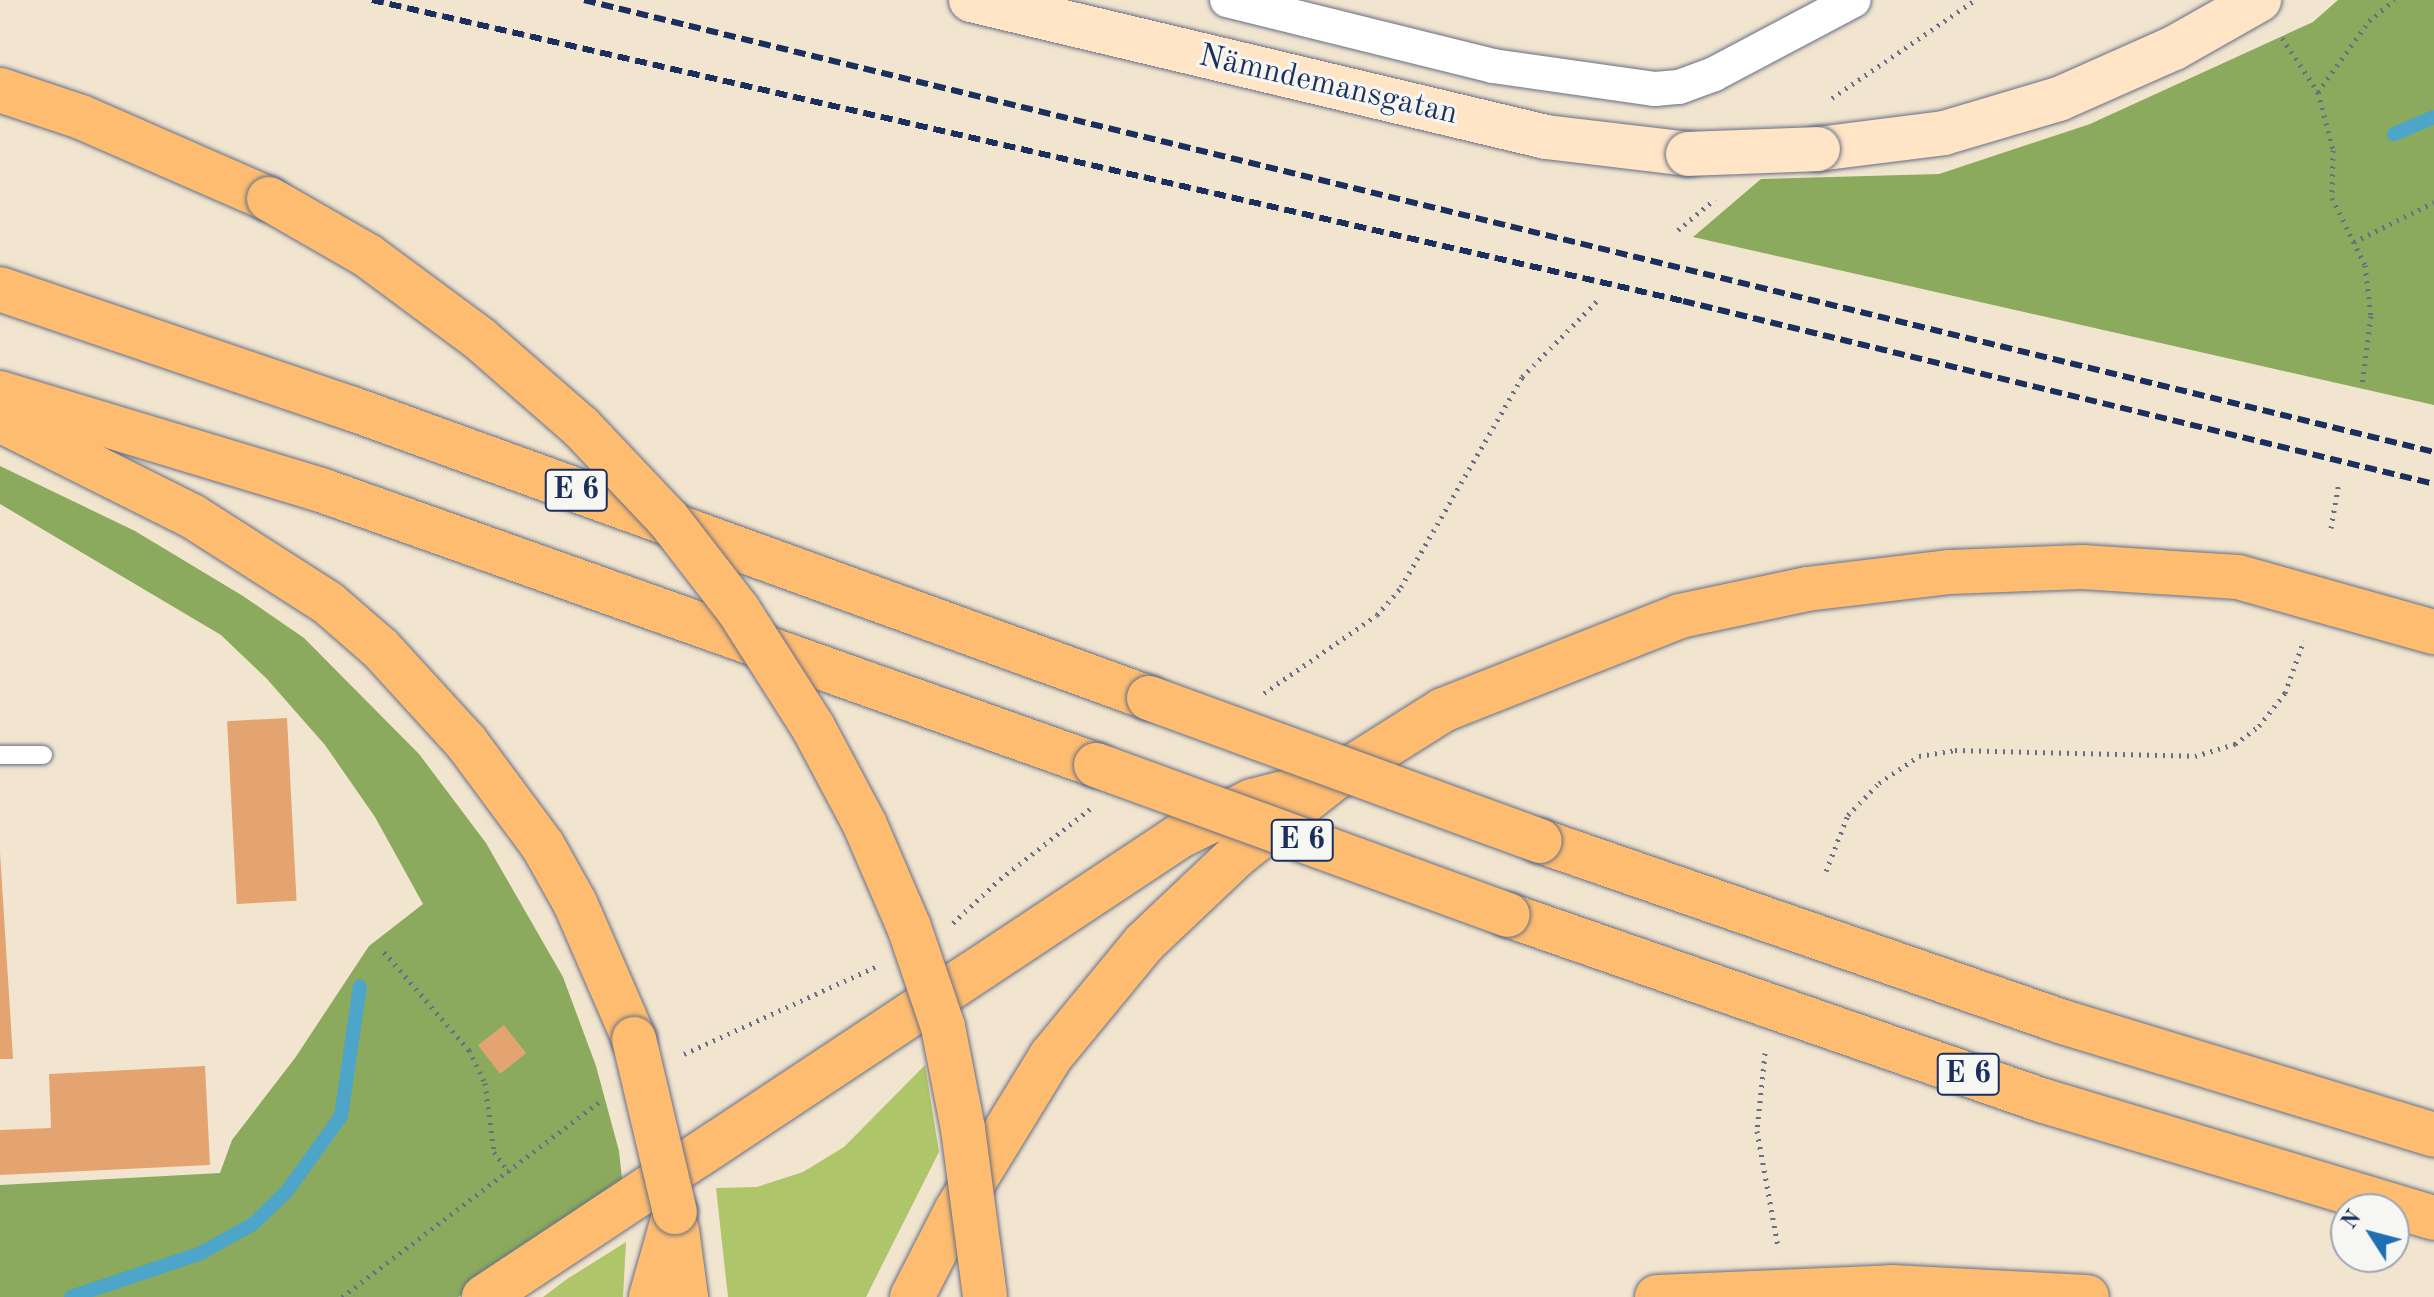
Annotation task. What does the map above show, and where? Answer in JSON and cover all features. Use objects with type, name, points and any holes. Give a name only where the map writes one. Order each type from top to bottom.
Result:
[{"type":"highway","points":[[0,90],[81,117],[269,199],[368,256],[480,339],[581,427],[668,519],[739,611],[813,727],[865,825],[909,927],[943,1027],[979,1230],[985,1297]]},
{"type":"highway","name":"E 6","points":[[0,289],[350,408],[1540,841],[2063,1022],[2434,1135]]},
{"type":"highway","name":"E 6","points":[[0,393],[321,490],[1099,783],[1508,915],[2044,1101],[2434,1218]]},
{"type":"highway","points":[[0,420],[192,516],[317,596],[381,649],[466,742],[543,846],[575,903],[634,1039],[675,1212],[686,1297]]},
{"type":"highway","points":[[912,1297],[956,1211],[1060,1045],[1144,943],[1237,855],[1332,780],[1443,710],[1565,658],[1680,616],[1807,589],[1950,572],[2067,567],[2238,577],[2434,632]]},
{"type":"highway","points":[[484,1297],[1180,836],[1252,801],[1332,780]]},
{"type":"highway","points":[[651,1297],[675,1212]]},
{"type":"highway","points":[[1657,1297],[1892,1287],[2087,1297]]},
{"type":"street","name":"Nämndemansgatan","points":[[971,0],[1546,137],[1688,154],[1818,149],[1944,133],[2059,99],[2174,48],[2253,3]]},
{"type":"street","points":[[1227,0],[1332,12],[1493,66],[1655,89],[1679,87],[1714,74],[1854,0]]},
{"type":"lane","points":[[0,755],[43,755]]},
{"type":"path","points":[[1832,98],[1975,0]]},
{"type":"path","points":[[2318,92],[2369,21],[2394,0]]},
{"type":"path","points":[[2253,3],[2285,42],[2318,92],[2333,150],[2332,198],[2365,265],[2371,316],[2362,384]]},
{"type":"path","points":[[1678,230],[1723,193]]},
{"type":"path","points":[[2354,242],[2434,202]]},
{"type":"path","points":[[1257,698],[1377,615],[1409,574],[1522,377],[1600,298]]},
{"type":"path","points":[[2331,528],[2339,482]]},
{"type":"path","points":[[1826,871],[1848,815],[1879,783],[1919,756],[1955,750],[2195,756],[2235,744],[2259,726],[2285,693],[2304,640]]},
{"type":"path","points":[[946,927],[1099,783]]},
{"type":"path","points":[[384,952],[469,1050],[485,1083],[494,1152],[509,1172]]},
{"type":"path","points":[[674,1060],[879,964]]},
{"type":"path","points":[[1765,1053],[1757,1131],[1781,1256]]},
{"type":"path","points":[[342,1297],[610,1096]]},
{"type":"green space","points":[[2338,0],[2434,0],[2434,405],[1693,237],[1761,179],[1939,174],[2090,124],[2313,22]]},
{"type":"green space","points":[[0,466],[135,531],[243,596],[304,638],[419,754],[486,843],[563,977],[596,1066],[619,1151],[623,1188],[458,1297],[0,1297],[0,1185],[220,1173],[232,1140],[295,1058],[369,946],[423,904],[375,817],[325,745],[267,679],[221,635],[0,504]]},
{"type":"green space","points":[[925,1065],[939,1152],[866,1297],[728,1297],[716,1188],[757,1187],[803,1172],[844,1147]]},
{"type":"green space","points":[[626,1242],[623,1297],[543,1297],[567,1279]]},
{"type":"building","points":[[287,718],[297,901],[237,904],[227,721]]},
{"type":"building","points":[[0,852],[13,1059],[0,1059]]},
{"type":"building","points":[[504,1025],[526,1053],[500,1074],[478,1045]]},
{"type":"building","points":[[205,1066],[210,1165],[0,1175],[0,1130],[51,1128],[49,1074]]},
{"type":"waterway","points":[[2394,134],[2434,117]]},
{"type":"waterway","points":[[71,1297],[199,1254],[253,1224],[287,1191],[341,1116],[360,986]]},
{"type":"railway","points":[[372,0],[1683,301],[2434,484]]},
{"type":"railway","points":[[584,0],[2434,452]]}]
